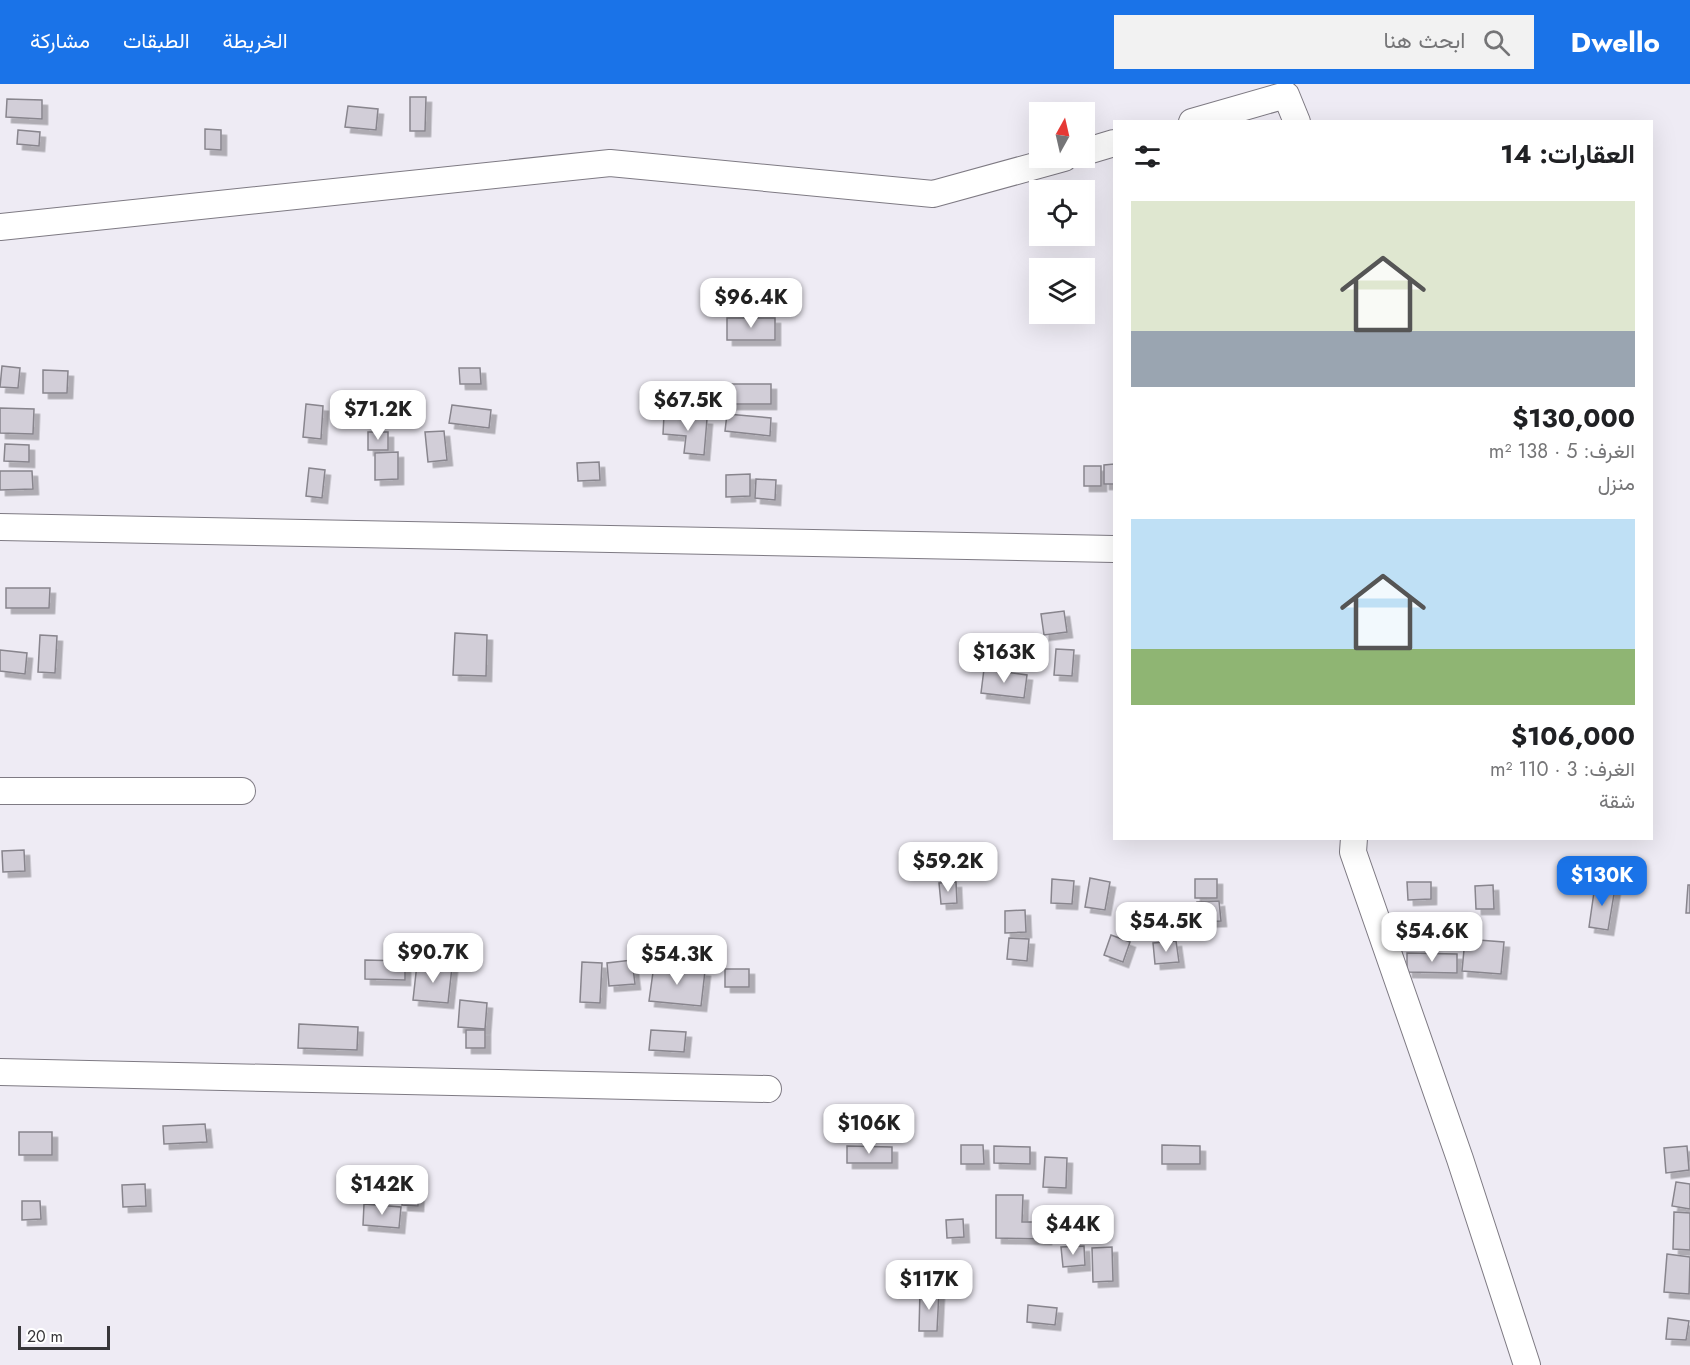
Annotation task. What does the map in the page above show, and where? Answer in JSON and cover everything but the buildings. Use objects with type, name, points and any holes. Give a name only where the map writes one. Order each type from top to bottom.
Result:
[{"type":"street","points":[[1199,120],[1286,95],[1296,120]]},
{"type":"street","points":[[1095,149],[1113,143]]},
{"type":"street","points":[[0,227],[610,163],[933,194],[1029,168]]},
{"type":"street","points":[[0,527],[1113,549]]},
{"type":"street","points":[[0,791],[242,791]]},
{"type":"street","points":[[1354,840],[1353,852],[1456,1148],[1527,1365]]},
{"type":"street","points":[[0,1072],[768,1089]]}]
